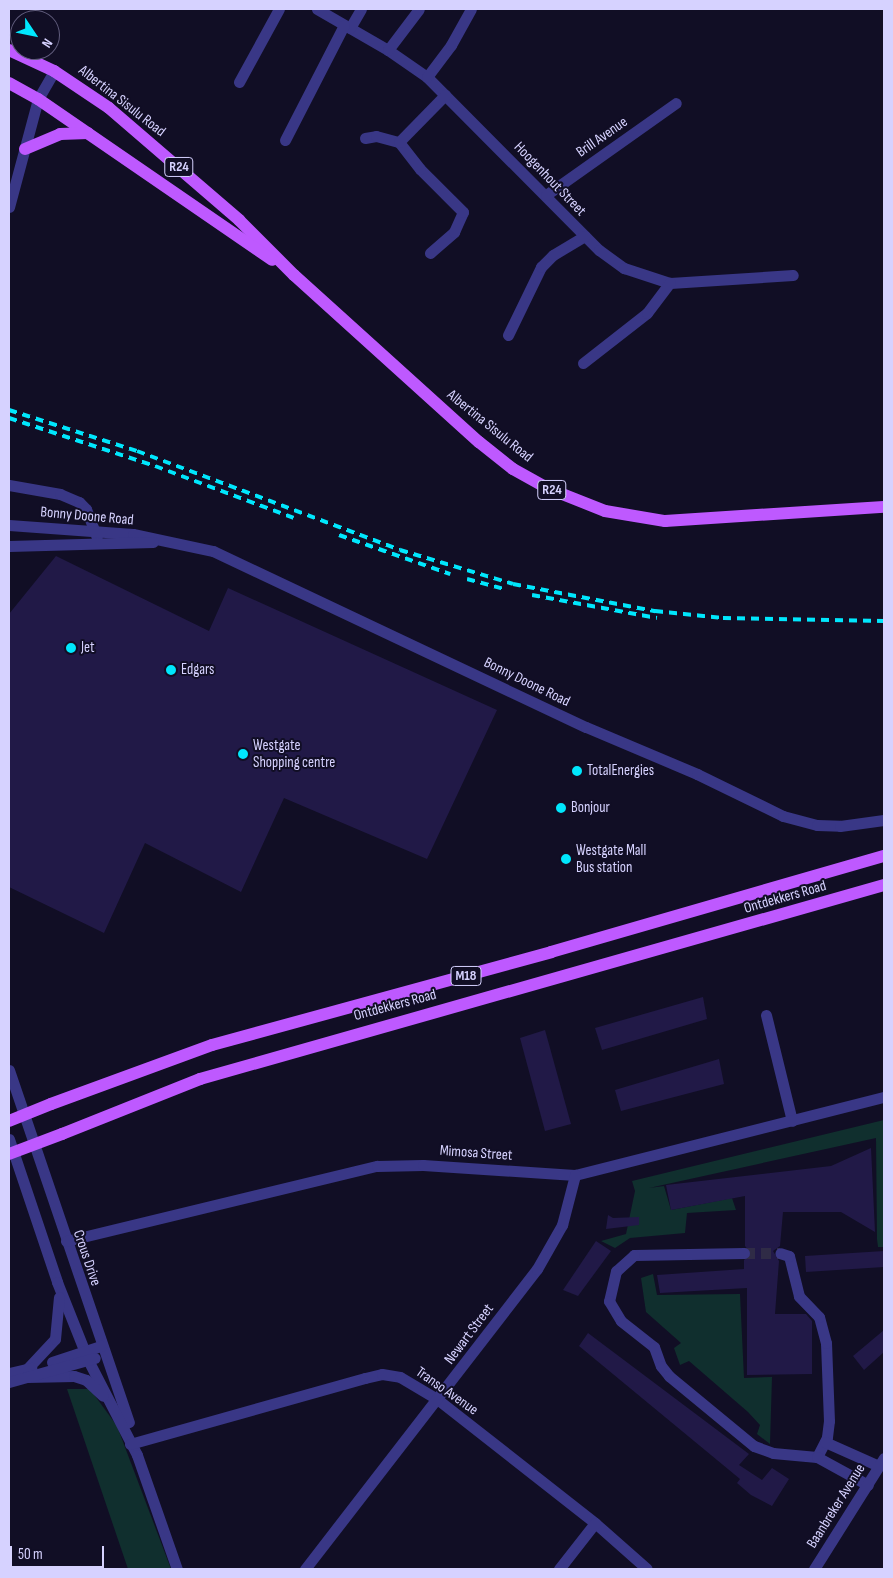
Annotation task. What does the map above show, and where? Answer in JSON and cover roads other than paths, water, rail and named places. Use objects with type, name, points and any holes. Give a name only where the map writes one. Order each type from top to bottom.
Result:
[{"type":"main road","name":"Albertina Sisulu Road","points":[[9,50],[54,70],[109,108],[196,182],[294,275],[479,442],[513,469],[572,500],[629,517],[665,522],[884,508]]},
{"type":"main road","name":"Albertina Sisulu Road","points":[[9,83],[38,99],[294,275]]},
{"type":"main road","points":[[25,149],[60,134],[88,133]]},
{"type":"main road","name":"Ontdekkers Road","points":[[9,1122],[51,1104],[212,1045],[551,952],[884,856]]},
{"type":"main road","name":"Ontdekkers Road","points":[[9,1154],[210,1076],[884,885]]},
{"type":"street","points":[[239,82],[279,9]]},
{"type":"street","name":"Hoogenhout Street","points":[[317,9],[388,50],[427,77],[585,236],[624,268],[670,283],[793,275]]},
{"type":"street","points":[[285,140],[347,26],[361,9]]},
{"type":"street","points":[[388,50],[419,9]]},
{"type":"street","points":[[427,77],[451,45],[471,9]]},
{"type":"street","points":[[9,207],[38,99],[54,70]]},
{"type":"street","points":[[399,142],[445,94]]},
{"type":"street","name":"Brill Avenue","points":[[546,195],[676,103]]},
{"type":"street","points":[[365,138],[376,136],[399,142],[420,169],[463,212],[454,232],[430,253]]},
{"type":"street","points":[[508,335],[541,268],[553,255],[585,236]]},
{"type":"street","points":[[583,363],[647,314],[670,283]]},
{"type":"street","points":[[9,485],[69,496],[86,509],[96,531],[98,545]]},
{"type":"street","points":[[12,546],[14,525]]},
{"type":"street","name":"Bonny Doone Road","points":[[14,525],[96,531],[189,544],[239,561],[586,728],[795,820],[840,826],[884,820]]},
{"type":"street","name":"Bonny Doone Road","points":[[12,546],[98,545],[162,541]]},
{"type":"street","points":[[766,1015],[792,1121]]},
{"type":"street","name":"Crous Drive","points":[[9,1070],[137,1455],[178,1569]]},
{"type":"street","name":"Mimosa Street","points":[[66,1242],[377,1166],[423,1165],[575,1175],[884,1096]]},
{"type":"street","name":"Crous Drive","points":[[9,1140],[57,1282],[86,1356],[133,1443]]},
{"type":"street","name":"Newart Street","points":[[305,1569],[437,1399],[553,1244],[568,1208],[575,1175]]},
{"type":"street","points":[[744,1253],[634,1255],[616,1271],[609,1301],[621,1321],[654,1347],[661,1366],[669,1376],[754,1446],[772,1453],[817,1457],[868,1484]]},
{"type":"street","points":[[780,1253],[789,1256],[799,1296],[821,1322],[826,1343],[829,1421],[825,1442],[817,1457]]},
{"type":"street","points":[[26,1373],[50,1347],[58,1330],[60,1309],[57,1282]]},
{"type":"street","points":[[9,1382],[26,1373],[102,1350]]},
{"type":"street","points":[[9,1373],[74,1376],[86,1380],[121,1420]]},
{"type":"street","name":"Transo Avenue","points":[[133,1443],[382,1374],[415,1384],[437,1399],[595,1523],[647,1569]]},
{"type":"street","points":[[825,1442],[882,1462]]},
{"type":"street","name":"Baanbreker Avenue","points":[[814,1569],[882,1462]]},
{"type":"street","points":[[559,1569],[595,1523]]},
{"type":"tunnel","points":[[744,1253],[780,1253]]},
{"type":"railway","points":[[9,410],[137,451],[400,550],[513,584],[655,611],[723,618],[884,621]]},
{"type":"railway","points":[[9,418],[155,466],[294,518]]},
{"type":"railway","points":[[339,535],[450,574]]},
{"type":"railway","points":[[467,579],[505,589]]},
{"type":"railway","points":[[532,595],[657,618]]},
{"type":"place","name":"Jet","points":[[71,648]]},
{"type":"place","name":"Edgars","points":[[171,670]]},
{"type":"place","name":"Westgate Shopping centre","points":[[243,754]]},
{"type":"place","name":"TotalEnergies","points":[[577,771]]},
{"type":"place","name":"Bonjour","points":[[561,808]]},
{"type":"place","name":"Westgate Mall Bus station","points":[[566,859]]}]
